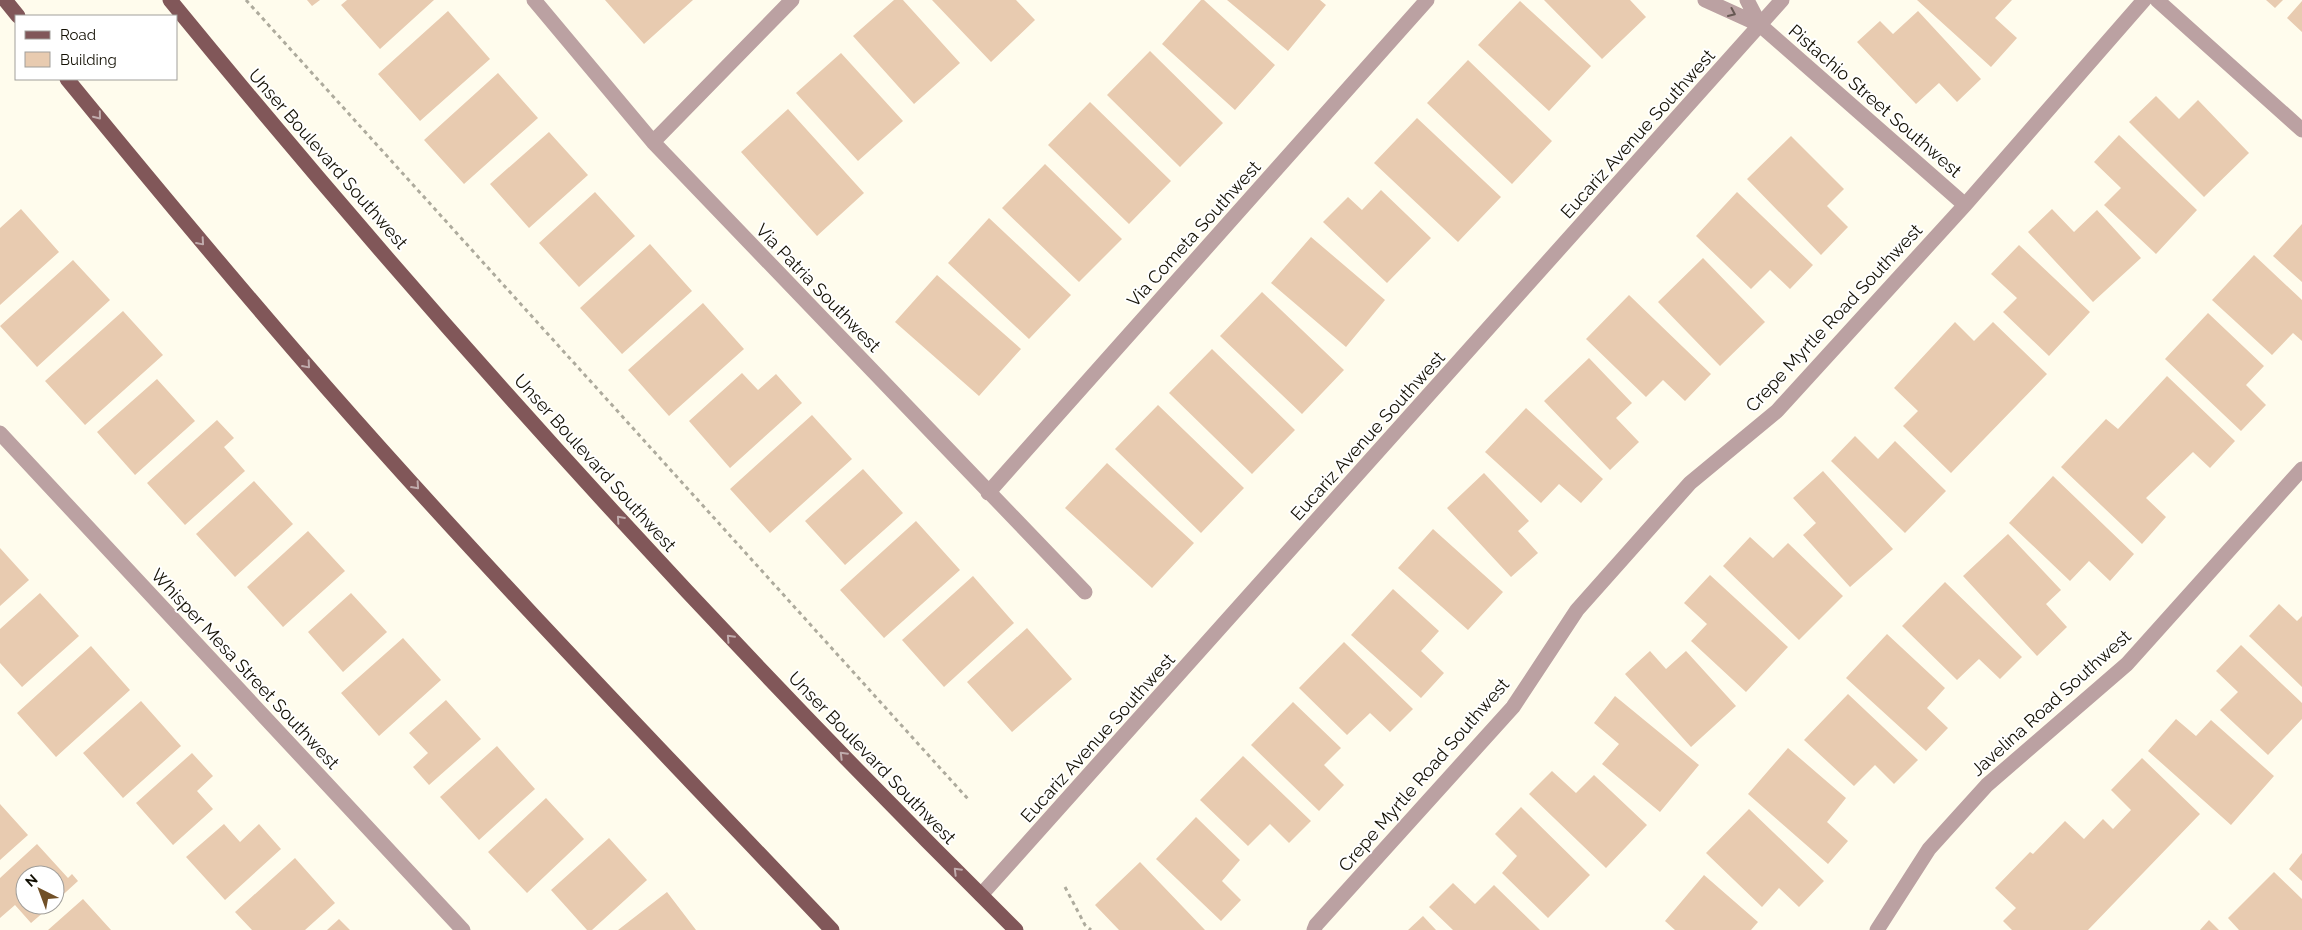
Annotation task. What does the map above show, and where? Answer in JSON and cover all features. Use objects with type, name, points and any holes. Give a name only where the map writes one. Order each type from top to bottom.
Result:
[{"type":"main road","points":[[5,0],[17,15]]},
{"type":"main road","name":"Unser Boulevard Southwest","points":[[170,0],[284,140],[456,337],[638,539],[791,703],[1016,930]]},
{"type":"main road","points":[[68,80],[180,217],[327,388],[532,614],[832,930]]},
{"type":"street","name":"Via Patria Southwest","points":[[534,0],[653,142],[1085,592]]},
{"type":"street","points":[[653,142],[792,0]]},
{"type":"street","name":"Via Cometa Southwest","points":[[988,493],[1427,0]]},
{"type":"street","points":[[1705,0],[1760,25]]},
{"type":"street","points":[[1747,0],[1760,25]]},
{"type":"street","name":"Eucariz Avenue Southwest","points":[[981,895],[1782,0]]},
{"type":"street","name":"Crepe Myrtle Road Southwest","points":[[1314,930],[1316,925],[1514,707],[1577,610],[1663,513],[1690,484],[1777,411],[1965,205],[2144,0]]},
{"type":"street","points":[[2157,0],[2302,130]]},
{"type":"street","name":"Pistachio Street Southwest","points":[[1760,25],[1965,205]]},
{"type":"street","name":"Whisper Mesa Street Southwest","points":[[0,433],[463,930]]},
{"type":"street","name":"Javelina Road Southwest","points":[[1877,930],[1929,849],[1986,785],[2127,664],[2302,469]]},
{"type":"path","points":[[246,0],[968,800]]},
{"type":"path","points":[[1065,887],[1085,925],[1090,930]]},
{"type":"building","points":[[307,0],[320,0],[312,6]]},
{"type":"building","points":[[347,0],[434,0],[380,49],[341,5]]},
{"type":"building","points":[[605,0],[693,0],[644,44]]},
{"type":"building","points":[[894,0],[903,0],[960,63],[914,104],[853,36]]},
{"type":"building","points":[[932,0],[1016,0],[1035,20],[991,62]]},
{"type":"building","points":[[1201,0],[1204,0],[1275,65],[1235,110],[1162,44]]},
{"type":"building","points":[[1227,0],[1320,0],[1326,5],[1288,51]]},
{"type":"building","points":[[1544,0],[1630,0],[1646,17],[1602,59]]},
{"type":"building","points":[[1917,0],[2012,0],[1995,18],[2017,38],[1991,67]]},
{"type":"building","points":[[2266,0],[2283,0],[2275,8]]},
{"type":"building","points":[[1520,1],[1591,66],[1549,111],[1478,45]]},
{"type":"building","points":[[2302,1],[2302,32],[2287,18]]},
{"type":"building","points":[[448,11],[490,59],[420,121],[378,74]]},
{"type":"building","points":[[1918,11],[1981,79],[1957,102],[1939,83],[1916,104],[1857,42],[1880,21],[1893,34]]},
{"type":"building","points":[[1150,51],[1223,123],[1180,167],[1107,95]]},
{"type":"building","points":[[841,53],[903,121],[858,161],[796,93]]},
{"type":"building","points":[[1468,60],[1552,141],[1512,184],[1427,103]]},
{"type":"building","points":[[498,73],[538,118],[464,184],[424,140]]},
{"type":"building","points":[[2156,96],[2179,119],[2198,100],[2249,153],[2204,197],[2129,122]]},
{"type":"building","points":[[1090,102],[1171,181],[1129,224],[1048,145]]},
{"type":"building","points":[[788,109],[864,193],[817,236],[741,152]]},
{"type":"building","points":[[1417,118],[1501,197],[1458,242],[1374,163]]},
{"type":"building","points":[[549,132],[588,175],[529,228],[490,184]]},
{"type":"building","points":[[2119,135],[2197,210],[2156,254],[2104,205],[2121,188],[2094,162]]},
{"type":"building","points":[[1791,136],[1844,189],[1827,206],[1848,227],[1821,255],[1747,179]]},
{"type":"building","points":[[1045,164],[1122,239],[1079,282],[1002,208]]},
{"type":"building","points":[[1381,190],[1431,238],[1387,283],[1323,222],[1348,197],[1362,210]]},
{"type":"building","points":[[595,192],[635,236],[579,287],[539,243]]},
{"type":"building","points":[[1737,192],[1813,265],[1790,289],[1770,270],[1751,289],[1696,236]]},
{"type":"building","points":[[21,209],[59,252],[0,305],[0,228]]},
{"type":"building","points":[[2052,209],[2074,232],[2097,210],[2141,258],[2093,302],[2028,232]]},
{"type":"building","points":[[989,218],[1071,295],[1029,339],[948,263]]},
{"type":"building","points":[[2302,224],[2302,282],[2273,256]]},
{"type":"building","points":[[1311,237],[1385,300],[1346,347],[1271,283]]},
{"type":"building","points":[[650,244],[692,291],[622,354],[580,308]]},
{"type":"building","points":[[2019,245],[2090,312],[2049,356],[2003,312],[2017,298],[1991,274]]},
{"type":"building","points":[[2254,255],[2302,300],[2302,341],[2293,333],[2272,355],[2212,300]]},
{"type":"building","points":[[1703,258],[1765,322],[1720,366],[1658,302]]},
{"type":"building","points":[[73,260],[110,300],[37,367],[0,326]]},
{"type":"building","points":[[937,275],[1021,349],[979,396],[895,322]]},
{"type":"building","points":[[1262,292],[1344,370],[1302,414],[1220,336]]},
{"type":"building","points":[[1629,295],[1711,374],[1685,401],[1663,380],[1646,397],[1586,339]]},
{"type":"building","points":[[703,303],[744,349],[669,416],[628,370]]},
{"type":"building","points":[[123,311],[163,355],[85,425],[45,381]]},
{"type":"building","points":[[2208,313],[2264,366],[2246,385],[2266,405],[2241,431],[2165,359]]},
{"type":"building","points":[[1955,322],[1974,341],[1993,322],[2047,374],[1951,473],[1903,426],[1918,411],[1894,388]]},
{"type":"building","points":[[1212,349],[1295,430],[1252,474],[1169,393]]},
{"type":"building","points":[[1589,358],[1632,403],[1616,418],[1639,442],[1610,470],[1544,401]]},
{"type":"building","points":[[742,373],[758,390],[776,374],[802,403],[730,468],[689,421]]},
{"type":"building","points":[[2167,376],[2235,441],[2210,468],[2193,452],[2146,498],[2166,517],[2142,544],[2061,467],[2106,419],[2118,429]]},
{"type":"building","points":[[157,379],[195,421],[135,475],[97,432]]},
{"type":"building","points":[[1158,405],[1244,488],[1201,533],[1115,449]]},
{"type":"building","points":[[1526,408],[1603,479],[1581,503],[1559,484],[1541,503],[1485,452]]},
{"type":"building","points":[[812,415],[852,459],[770,533],[730,489]]},
{"type":"building","points":[[217,420],[234,438],[224,447],[245,471],[185,525],[147,483]]},
{"type":"building","points":[[1855,436],[1878,459],[1895,441],[1946,491],[1905,533],[1831,461]]},
{"type":"building","points":[[1107,463],[1194,543],[1152,588],[1065,508]]},
{"type":"building","points":[[863,469],[903,513],[845,565],[805,521]]},
{"type":"building","points":[[1823,471],[1893,549],[1850,587],[1803,535],[1816,523],[1793,498]]},
{"type":"building","points":[[1484,473],[1529,521],[1518,531],[1538,553],[1511,577],[1447,508]]},
{"type":"building","points":[[2053,476],[2134,554],[2110,581],[2089,561],[2070,581],[2009,523]]},
{"type":"building","points":[[254,481],[293,524],[235,577],[196,534]]},
{"type":"building","points":[[916,521],[960,570],[884,638],[840,590]]},
{"type":"building","points":[[1433,529],[1503,592],[1468,630],[1398,568]]},
{"type":"building","points":[[308,531],[345,571],[283,627],[247,587]]},
{"type":"building","points":[[2008,534],[2061,590],[2046,604],[2067,627],[2037,656],[1963,576]]},
{"type":"building","points":[[1750,537],[1773,558],[1788,543],[1843,596],[1799,640],[1723,566]]},
{"type":"building","points":[[0,548],[29,580],[0,606]]},
{"type":"building","points":[[1710,575],[1788,647],[1746,692],[1691,641],[1707,624],[1684,603]]},
{"type":"building","points":[[973,576],[1014,623],[944,687],[902,640]]},
{"type":"building","points":[[1945,582],[2022,657],[2000,679],[1979,659],[1957,680],[1902,626]]},
{"type":"building","points":[[1393,589],[1439,631],[1421,651],[1444,673],[1421,698],[1351,635]]},
{"type":"building","points":[[40,593],[79,636],[22,687],[0,663],[0,629]]},
{"type":"building","points":[[351,593],[387,632],[343,672],[308,632]]},
{"type":"building","points":[[2279,604],[2297,621],[2302,616],[2302,687],[2249,636]]},
{"type":"building","points":[[1027,628],[1072,679],[1012,732],[967,682]]},
{"type":"building","points":[[1887,634],[1945,688],[1927,708],[1948,728],[1926,751],[1846,678]]},
{"type":"building","points":[[403,638],[441,680],[379,736],[341,693]]},
{"type":"building","points":[[1344,642],[1413,709],[1390,732],[1370,713],[1347,735],[1299,688]]},
{"type":"building","points":[[2241,645],[2302,703],[2302,719],[2268,755],[2220,710],[2238,692],[2216,671]]},
{"type":"building","points":[[91,646],[130,690],[56,757],[17,713]]},
{"type":"building","points":[[1650,651],[1666,669],[1686,651],[1736,706],[1691,747],[1625,674]]},
{"type":"building","points":[[1848,694],[1918,760],[1894,784],[1875,765],[1854,786],[1804,740]]},
{"type":"building","points":[[1615,696],[1699,765],[1660,812],[1602,764],[1619,744],[1594,723]]},
{"type":"building","points":[[446,700],[481,739],[429,785],[413,767],[428,753],[409,733]]},
{"type":"building","points":[[141,701],[181,746],[123,798],[83,753]]},
{"type":"building","points":[[1293,702],[1341,748],[1324,765],[1344,785],[1319,811],[1251,745]]},
{"type":"building","points":[[2176,719],[2196,736],[2211,720],[2274,776],[2231,825],[2148,751]]},
{"type":"building","points":[[497,746],[535,789],[479,840],[440,797]]},
{"type":"building","points":[[1788,748],[1846,798],[1827,822],[1848,841],[1828,864],[1748,794]]},
{"type":"building","points":[[192,753],[213,776],[197,791],[213,809],[173,845],[136,803]]},
{"type":"building","points":[[1243,756],[1311,821],[1289,843],[1270,824],[1248,846],[1200,800]]},
{"type":"building","points":[[2142,758],[2200,814],[2088,930],[2012,930],[2003,921],[2016,908],[1995,888],[2030,852],[2033,854],[2065,821],[2084,839],[2103,819],[2113,829],[2131,810],[2111,790]]},
{"type":"building","points":[[1552,771],[1576,793],[1594,775],[1647,825],[1606,868],[1529,794]]},
{"type":"building","points":[[546,798],[584,839],[527,893],[488,852]]},
{"type":"building","points":[[0,804],[28,835],[0,860]]},
{"type":"building","points":[[1521,807],[1590,875],[1548,918],[1502,873],[1517,856],[1495,834]]},
{"type":"building","points":[[1749,809],[1824,881],[1799,907],[1779,888],[1762,907],[1706,853]]},
{"type":"building","points":[[1196,817],[1240,860],[1222,881],[1241,900],[1221,921],[1156,859]]},
{"type":"building","points":[[224,824],[240,842],[259,824],[281,849],[225,900],[186,857]]},
{"type":"building","points":[[609,838],[647,880],[592,930],[587,930],[551,890]]},
{"type":"building","points":[[37,844],[56,865],[15,865],[15,905],[0,918],[0,878]]},
{"type":"building","points":[[2302,853],[2302,881],[2289,869]]},
{"type":"building","points":[[295,858],[335,903],[305,930],[252,930],[235,912]]},
{"type":"building","points":[[1140,862],[1205,930],[1119,930],[1095,905]]},
{"type":"building","points":[[2274,872],[2302,899],[2302,930],[2239,930],[2228,918]]},
{"type":"building","points":[[72,874],[78,881],[65,893],[65,875],[68,878]]},
{"type":"building","points":[[1704,875],[1758,922],[1751,930],[1675,930],[1665,921]]},
{"type":"building","points":[[1453,883],[1475,904],[1494,885],[1540,930],[1453,930],[1429,907]]},
{"type":"building","points":[[667,892],[696,930],[618,930]]},
{"type":"building","points":[[83,899],[111,930],[48,930]]},
{"type":"building","points":[[24,915],[40,915],[31,923]]},
{"type":"building","points":[[1423,916],[1436,930],[1408,930]]},
{"type":"building","points":[[339,919],[350,930],[327,930]]},
{"type":"building","points":[[2209,920],[2219,930],[2200,930]]}]
